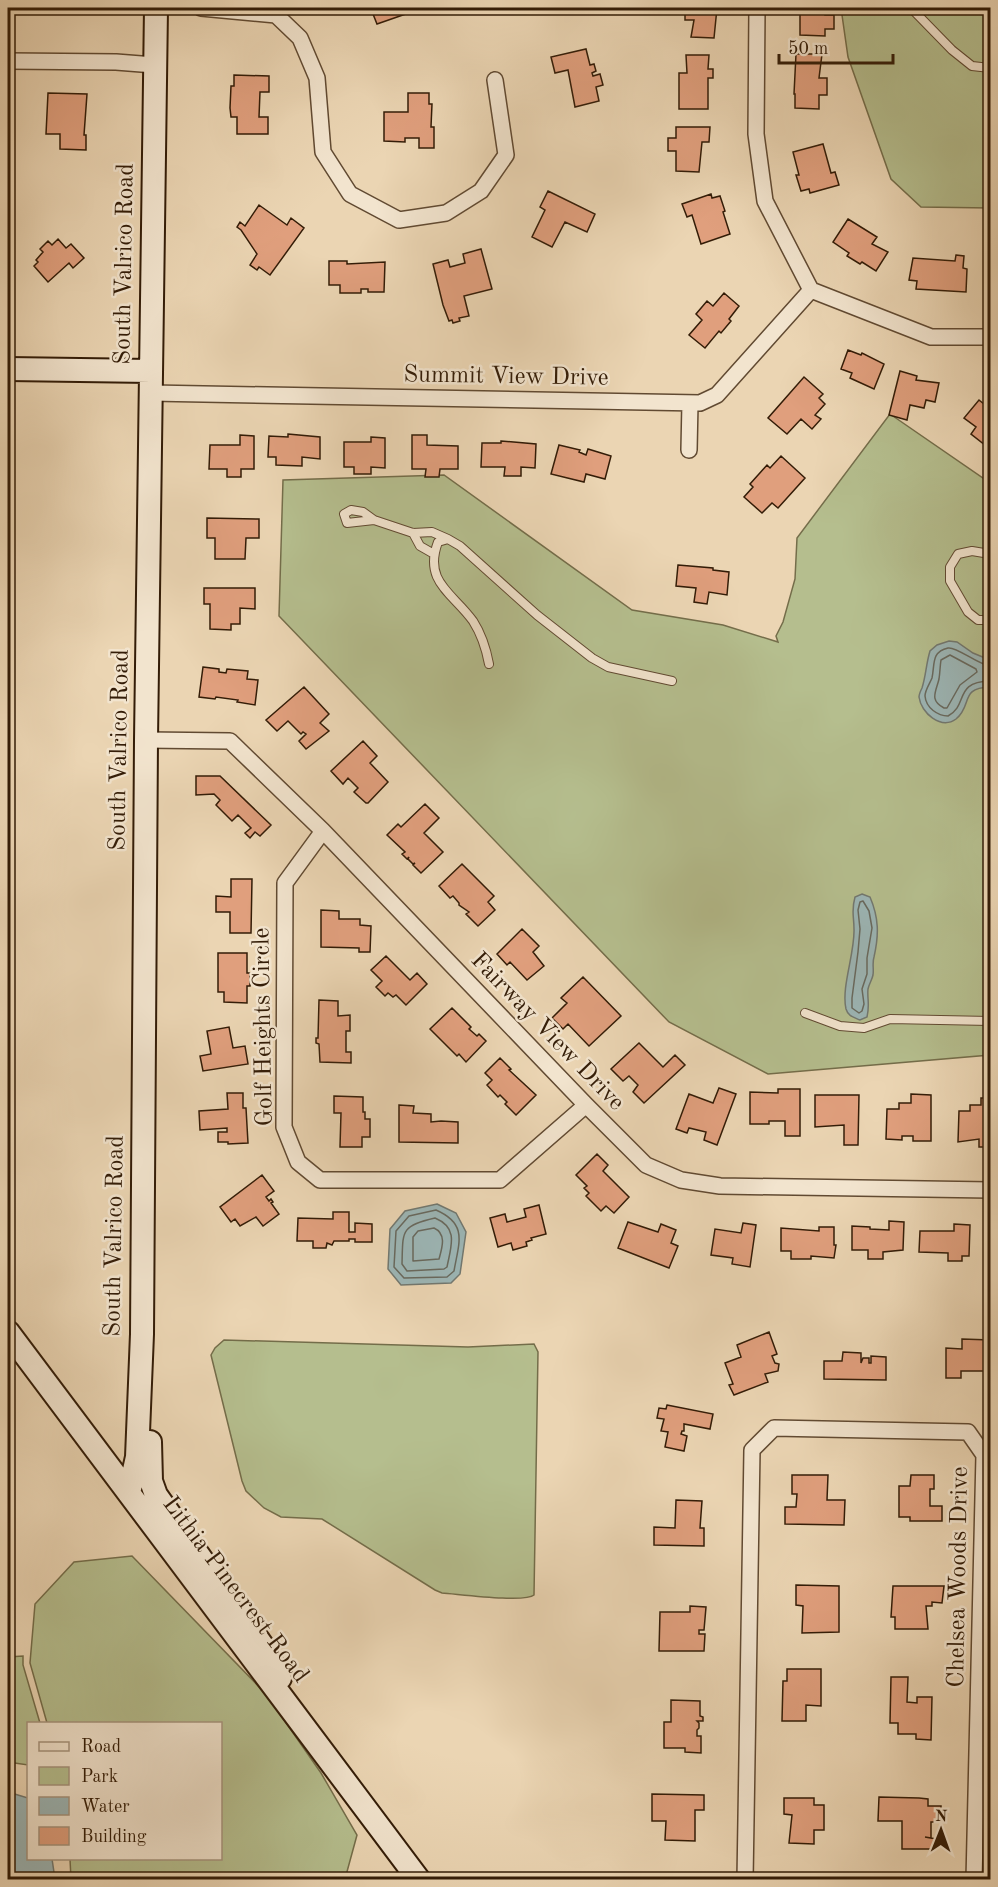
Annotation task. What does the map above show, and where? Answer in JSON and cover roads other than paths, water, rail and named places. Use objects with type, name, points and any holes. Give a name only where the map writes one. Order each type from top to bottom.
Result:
[{"type":"street","name":"South Valrico Road","points":[[129,1493],[137,1457],[142,1334],[146,740],[156,8]]},
{"type":"street","points":[[201,8],[276,15],[300,38],[317,78],[323,152],[350,194],[399,220],[446,213],[481,191],[506,155],[495,80]]},
{"type":"street","points":[[757,8],[756,134],[765,201],[811,290],[931,337],[990,337]]},
{"type":"street","points":[[8,61],[116,62],[154,65]]},
{"type":"street","name":"Summit View Drive","points":[[151,382],[700,403],[717,395],[811,290]]},
{"type":"street","points":[[8,369],[151,382]]},
{"type":"street","points":[[689,450],[690,403]]},
{"type":"street","name":"Fairway View Drive","points":[[146,740],[230,741],[323,831],[646,1165],[681,1180],[720,1186],[990,1190]]},
{"type":"street","name":"Golf Heights Circle","points":[[323,831],[285,883],[284,1127],[298,1162],[320,1180],[500,1180],[586,1105]]},
{"type":"street","name":"Lithia Pinecrest Road","points":[[8,1332],[288,1706],[408,1876]]},
{"type":"street","points":[[142,1334],[147,1362],[150,1470],[153,1488],[165,1509],[276,1666],[288,1706]]},
{"type":"street","name":"Chelsea Woods Drive","points":[[745,1880],[752,1450],[774,1428],[969,1432],[984,1455],[974,1880]]},
{"type":"lane","points":[[910,8],[952,50],[972,66],[990,68]]},
{"type":"lane","points":[[374,520],[412,533],[432,532],[448,539],[460,546],[546,622],[592,658],[609,667],[672,681]]},
{"type":"lane","points":[[412,533],[420,546],[434,554]]},
{"type":"lane","points":[[448,539],[438,543],[434,554],[435,572],[440,586],[473,621],[484,640],[489,664]]},
{"type":"lane","points":[[990,554],[972,550],[958,554],[950,567],[950,581],[968,612],[978,620],[990,620]]},
{"type":"lane","points":[[805,1012],[840,1026],[864,1028],[890,1018],[990,1022]]},
{"type":"water","points":[[949,641],[957,642],[973,653],[990,660],[990,687],[974,690],[961,714],[950,722],[944,722],[928,714],[919,697],[930,651],[937,645]]},
{"type":"water","points":[[862,894],[870,897],[873,905],[877,919],[877,934],[873,975],[868,989],[868,1013],[867,1017],[860,1020],[848,1013],[845,991],[854,938],[854,902],[855,897]]},
{"type":"water","points":[[437,1204],[456,1213],[466,1232],[460,1274],[451,1283],[401,1285],[388,1269],[390,1229],[405,1211]]},
{"type":"water","points":[[8,1792],[27,1798],[27,1860],[52,1860],[55,1879],[8,1879]]}]
